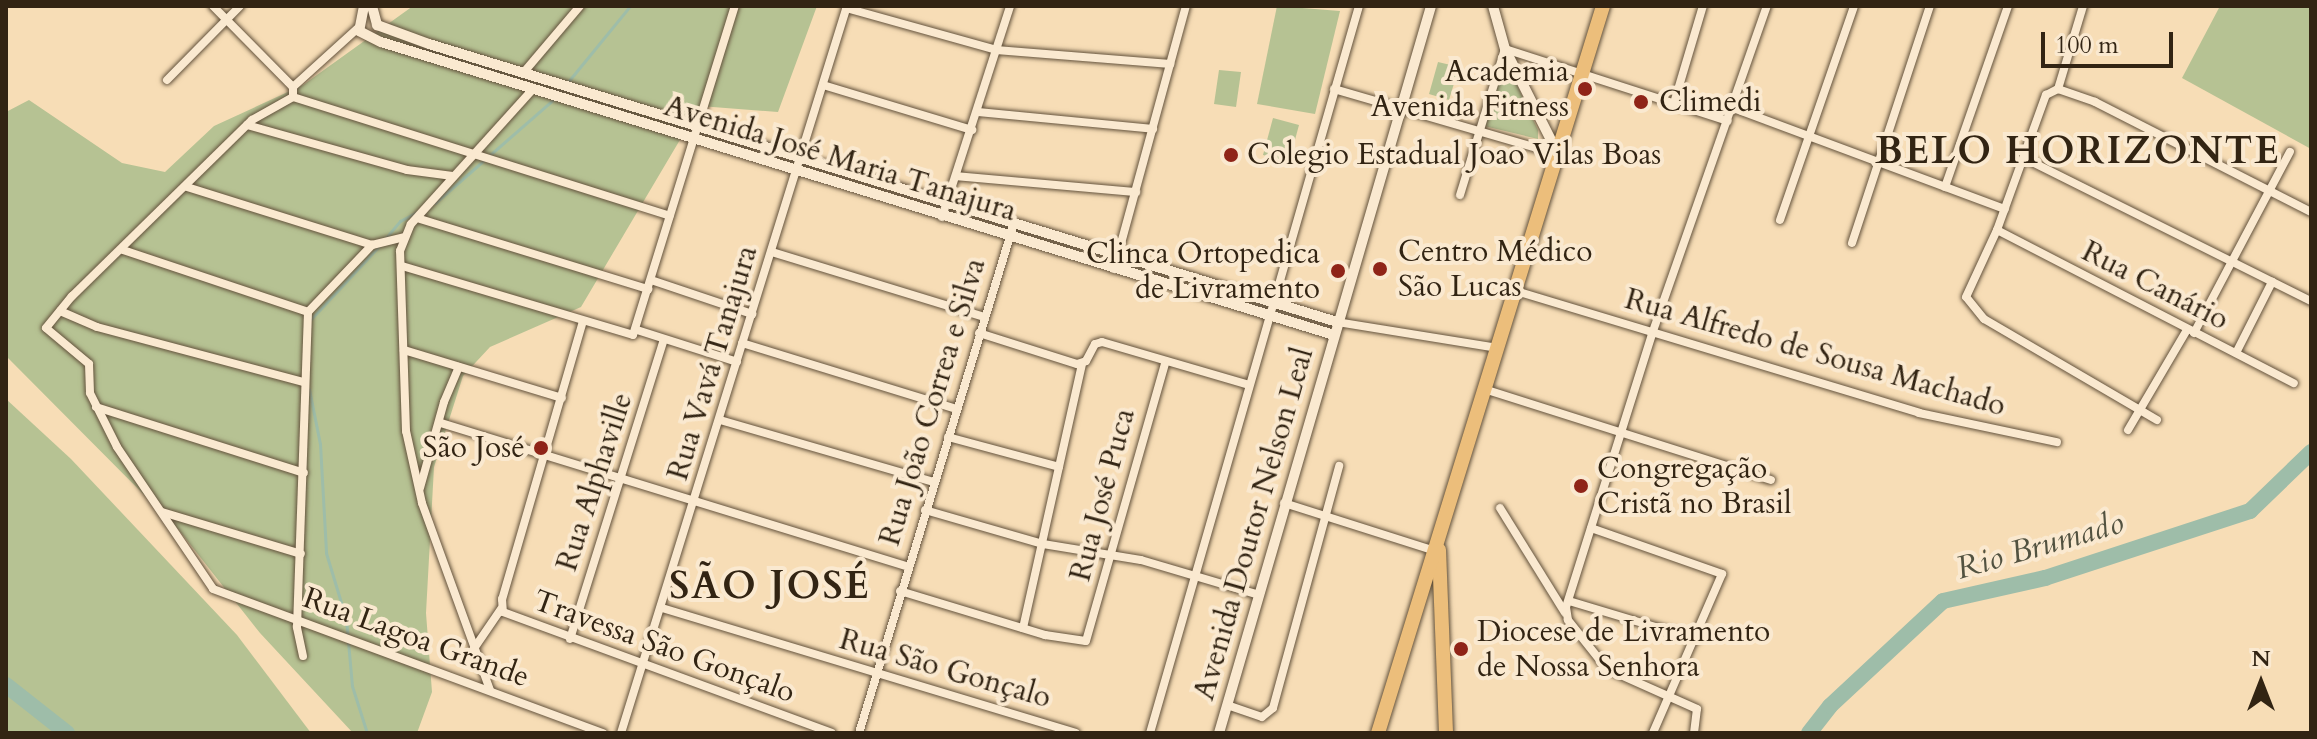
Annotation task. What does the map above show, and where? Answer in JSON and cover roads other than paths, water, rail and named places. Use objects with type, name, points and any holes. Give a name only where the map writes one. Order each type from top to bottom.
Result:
[{"type":"main road","points":[[1378,733],[1416,609],[1438,550],[1484,389],[1603,6]]},
{"type":"main road","points":[[1438,550],[1446,733]]},
{"type":"main road","points":[[1416,609],[1442,613]]},
{"type":"street","points":[[213,6],[293,92],[475,155],[670,216]]},
{"type":"street","points":[[167,80],[240,6]]},
{"type":"street","points":[[301,554],[161,512],[95,406],[89,364],[46,328],[247,125],[293,92],[358,28],[364,6]]},
{"type":"street","name":"Avenida José Maria Tanajura","points":[[372,6],[377,25],[429,44],[1337,322]]},
{"type":"street","points":[[402,266],[626,337],[637,330],[735,6]]},
{"type":"street","points":[[942,217],[1010,6]]},
{"type":"street","points":[[1114,269],[1186,6]]},
{"type":"street","points":[[1150,733],[1271,303],[1359,6]]},
{"type":"street","name":"Avenida Doutor Nelson Leal","points":[[1219,733],[1431,6]]},
{"type":"street","points":[[1493,6],[1505,49],[1556,152]]},
{"type":"street","points":[[1674,103],[1703,6]]},
{"type":"street","points":[[1566,614],[1652,334],[1767,6]]},
{"type":"street","points":[[1780,220],[1854,6]]},
{"type":"street","points":[[1852,243],[1876,162],[1930,6]]},
{"type":"street","points":[[1945,187],[2008,6]]},
{"type":"street","points":[[2083,6],[2058,89],[2043,102],[1997,230],[1966,297],[1984,319],[2141,414],[2157,420]]},
{"type":"street","points":[[524,72],[576,7]]},
{"type":"street","points":[[847,7],[996,50],[1170,64]]},
{"type":"street","name":"Rua Vavá Tanajura","points":[[621,733],[847,7]]},
{"type":"street","name":"Avenida José Maria Tanajura","points":[[358,28],[366,36],[426,56],[1334,335]]},
{"type":"street","points":[[426,56],[429,44]]},
{"type":"street","points":[[1505,49],[1725,120]]},
{"type":"street","points":[[1460,195],[1505,49]]},
{"type":"street","points":[[823,85],[972,130]]},
{"type":"street","points":[[303,656],[297,621],[304,473],[303,382],[308,312],[372,245],[403,237],[453,176],[534,88]]},
{"type":"street","points":[[1334,89],[1556,152]]},
{"type":"street","points":[[2058,89],[2311,212]]},
{"type":"street","points":[[1733,108],[2005,209]]},
{"type":"street","points":[[978,112],[1153,129]]},
{"type":"street","points":[[672,132],[676,120]]},
{"type":"street","points":[[247,125],[396,167],[453,176]]},
{"type":"street","points":[[2128,430],[2141,414],[2233,263],[2290,152]]},
{"type":"street","points":[[2024,158],[2311,301]]},
{"type":"street","points":[[852,189],[856,176]]},
{"type":"street","points":[[956,176],[1136,192]]},
{"type":"street","points":[[187,187],[372,245]]},
{"type":"street","points":[[420,219],[752,314]]},
{"type":"street","name":"Rua João Correa e Silva","points":[[859,733],[907,566],[1014,223]]},
{"type":"street","name":"Rua Canário","points":[[1997,230],[2294,383]]},
{"type":"street","points":[[403,237],[406,431],[420,493],[490,691]]},
{"type":"street","points":[[123,250],[308,312]]},
{"type":"street","points":[[772,252],[984,317]]},
{"type":"street","points":[[2236,353],[2272,282]]},
{"type":"street","name":"Rua Alfredo de Sousa Machado","points":[[1516,291],[1919,413],[2057,442]]},
{"type":"street","points":[[60,311],[97,327],[303,382]]},
{"type":"street","name":"Travessa São Gonçalo","points":[[583,321],[501,609],[570,639],[831,733]]},
{"type":"street","points":[[1337,322],[1497,348]]},
{"type":"street","points":[[637,330],[737,362]]},
{"type":"street","points":[[979,333],[1082,363]]},
{"type":"street","name":"Rua Alphaville","points":[[570,639],[664,339]]},
{"type":"street","points":[[900,591],[1023,628],[1082,363],[1097,342],[1249,385]]},
{"type":"street","points":[[742,343],[956,409]]},
{"type":"street","points":[[404,350],[562,398]]},
{"type":"street","name":"Rua José Puca","points":[[1023,628],[1086,641],[1166,361]]},
{"type":"street","points":[[420,493],[441,423],[444,402],[459,367]]},
{"type":"street","points":[[1484,389],[1771,480]]},
{"type":"street","points":[[95,406],[304,473]]},
{"type":"street","points":[[720,420],[934,482]]},
{"type":"street","points":[[441,423],[907,566]]},
{"type":"street","points":[[948,437],[1059,467]]},
{"type":"street","points":[[1227,705],[1262,717],[1273,708],[1339,466]]},
{"type":"street","points":[[1284,503],[1438,550]]},
{"type":"street","points":[[1500,508],[1566,614],[1607,669],[1699,712],[1694,733]]},
{"type":"street","points":[[925,510],[1043,544],[1112,554],[1259,595]]},
{"type":"street","name":"Rua Lagoa Grande","points":[[161,512],[213,589],[603,733]]},
{"type":"street","points":[[1591,528],[1719,570],[1719,589],[1653,733]]},
{"type":"street","points":[[1569,601],[1696,639]]},
{"type":"street","name":"Rua São Gonçalo","points":[[662,608],[1076,733]]},
{"type":"street","points":[[473,650],[501,609]]},
{"type":"waterway","points":[[567,83],[630,6]]},
{"type":"waterway","points":[[435,203],[555,98]]},
{"type":"waterway","points":[[384,240],[400,221],[417,212]]},
{"type":"waterway","points":[[311,319],[379,246]]},
{"type":"waterway","points":[[309,389],[320,444],[326,553],[346,619],[352,686],[367,733]]},
{"type":"waterway","name":"Rio Brumado","points":[[1809,733],[1830,706],[1943,601],[2045,578],[2250,511],[2311,452]]},
{"type":"waterway","points":[[6,685],[67,733]]},
{"type":"place","name":"Academia Avenida Fitness","points":[[1585,89]]},
{"type":"place","name":"Climedi","points":[[1641,102]]},
{"type":"place","name":"Colegio Estadual Joao Vilas Boas","points":[[1231,155]]},
{"type":"place","name":"Centro Médico São Lucas","points":[[1380,269]]},
{"type":"place","name":"Clinca Ortopedica de Livramento","points":[[1338,271]]},
{"type":"place","name":"São José","points":[[541,448]]},
{"type":"place","name":"Congregação Cristã no Brasil","points":[[1581,486]]},
{"type":"place","name":"Diocese de Livramento de Nossa Senhora","points":[[1461,649]]},
{"type":"district","name":"BELO HORIZONTE","points":[[2078,152]]},
{"type":"district","name":"SÃO JOSÉ","points":[[770,587]]}]
